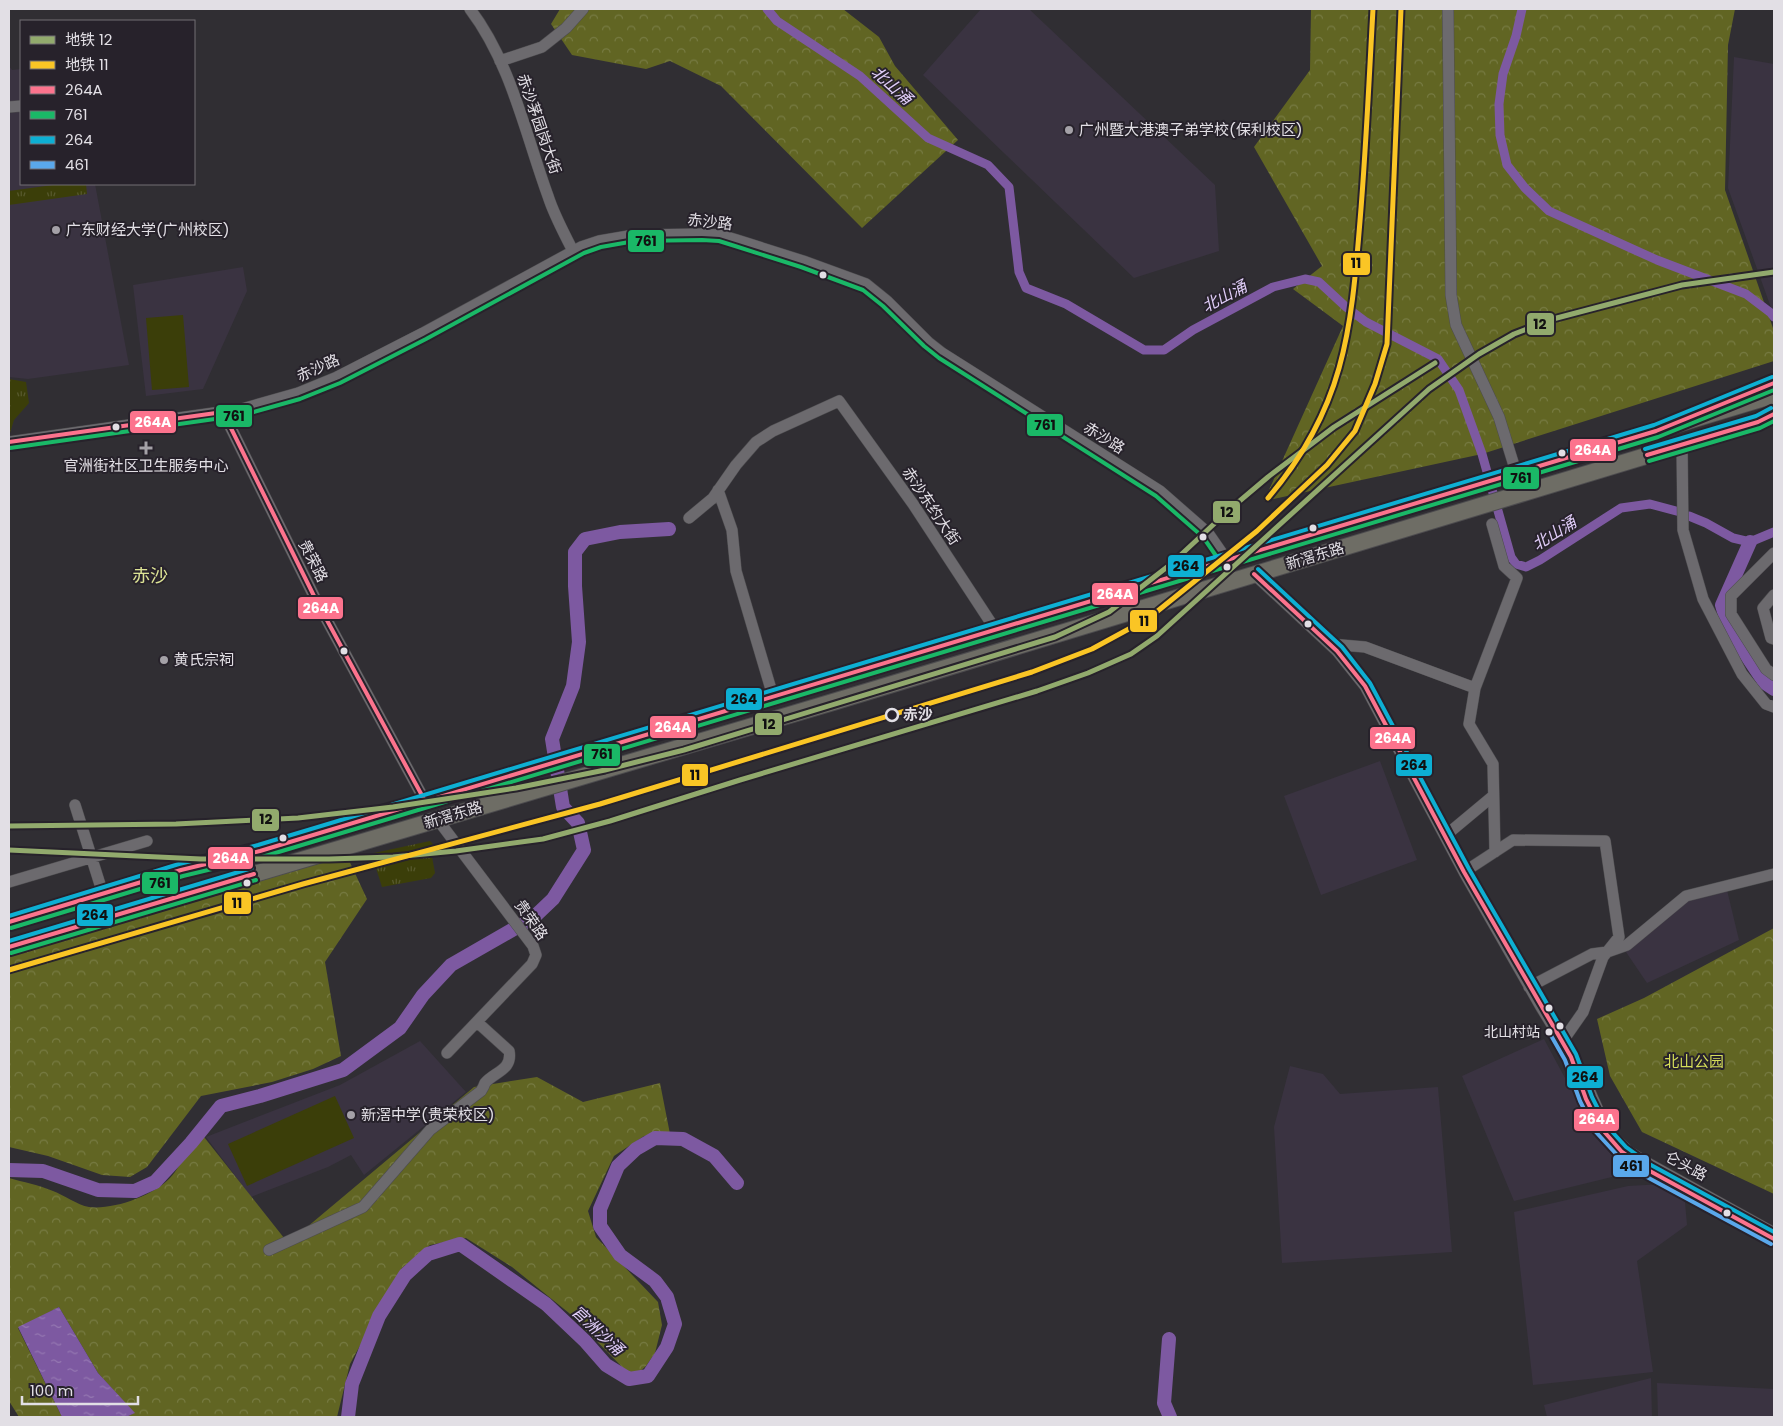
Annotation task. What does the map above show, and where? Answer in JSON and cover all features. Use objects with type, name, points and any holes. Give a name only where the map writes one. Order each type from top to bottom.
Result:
[{"type":"highway","points":[[1656,431],[1774,383]]},
{"type":"highway","name":"新滘东路","points":[[9,922],[181,870],[260,851],[1774,395]]},
{"type":"highway","name":"新滘东路","points":[[9,947],[833,702],[1766,420],[1774,414]]},
{"type":"street","name":"赤沙茅园岗大街","points":[[470,9],[490,38],[500,61],[532,147],[549,200],[573,252]]},
{"type":"street","points":[[500,61],[542,47],[566,28],[583,9]]},
{"type":"street","points":[[1448,9],[1451,295],[1456,325],[1499,417],[1510,474]]},
{"type":"street","name":"赤沙路","points":[[9,442],[223,412],[259,405],[337,377],[599,240],[618,237],[685,234],[720,236],[849,276],[866,284],[887,301],[928,342],[942,353],[1160,491],[1208,533],[1226,559]]},
{"type":"street","name":"赤沙东约大街","points":[[718,490],[756,442],[839,401],[913,504],[995,629]]},
{"type":"street","name":"贵荣路","points":[[223,412],[312,592],[424,801]]},
{"type":"street","points":[[1682,444],[1683,530],[1703,599],[1742,674],[1766,704],[1774,707]]},
{"type":"street","points":[[689,518],[706,505],[718,490]]},
{"type":"street","points":[[718,490],[732,530],[736,571],[774,696]]},
{"type":"street","points":[[1492,524],[1504,566],[1516,578],[1475,688],[1469,724],[1492,764],[1494,852]]},
{"type":"street","points":[[1774,553],[1731,596],[1731,614],[1766,669],[1774,675]]},
{"type":"street","name":"仑头路","points":[[1254,574],[1330,644],[1350,666],[1369,692],[1464,872],[1529,987],[1582,1074],[1609,1132],[1628,1151],[1774,1233]]},
{"type":"street","points":[[1774,595],[1763,608],[1771,638],[1774,640]]},
{"type":"street","points":[[1330,644],[1365,647],[1475,688]]},
{"type":"street","points":[[1445,836],[1493,796]]},
{"type":"street","points":[[75,805],[104,894]]},
{"type":"street","name":"贵荣路","points":[[438,820],[534,946],[536,956],[532,964],[447,1053]]},
{"type":"street","points":[[9,882],[147,840]]},
{"type":"street","points":[[1464,872],[1513,840],[1606,841],[1619,937],[1603,957],[1584,1012],[1562,1042]]},
{"type":"street","points":[[1529,987],[1592,954],[1607,952],[1627,945],[1686,896],[1774,874]]},
{"type":"street","points":[[269,1250],[363,1207],[430,1130],[481,1091],[485,1083],[505,1068],[509,1061],[509,1051],[477,1022]]},
{"type":"street","name":"仑头路","points":[[1571,1058],[1586,1099],[1601,1128],[1622,1152],[1648,1170],[1774,1239]]},
{"type":"shaded area","name":"广州暨大港澳子弟学校(保利校区)","points":[[981,9],[1029,9],[1215,185],[1219,251],[1134,278],[923,75]]},
{"type":"shaded area","points":[[1734,57],[1774,64],[1774,316],[1728,188]]},
{"type":"shaded area","name":"广东财经大学(广州校区)","points":[[9,66],[12,70],[20,69],[20,185],[95,185],[129,365],[28,379],[9,377]]},
{"type":"shaded area","points":[[243,267],[247,291],[203,389],[146,396],[133,285]]},
{"type":"shaded area","points":[[1380,761],[1417,860],[1321,895],[1284,796]]},
{"type":"shaded area","points":[[1727,890],[1739,940],[1647,983],[1626,952],[1687,900]]},
{"type":"shaded area","points":[[1544,1039],[1594,1132],[1629,1167],[1620,1175],[1514,1201],[1462,1076]]},
{"type":"shaded area","name":"新滘中学(贵荣校区)","points":[[420,1041],[466,1092],[364,1175],[351,1155],[328,1167],[251,1197],[206,1137],[340,1085]]},
{"type":"shaded area","points":[[1290,1066],[1323,1074],[1340,1094],[1438,1087],[1452,1252],[1282,1263],[1274,1127]]},
{"type":"shaded area","points":[[1663,1184],[1685,1202],[1687,1225],[1637,1261],[1653,1372],[1533,1385],[1514,1212],[1628,1186]]},
{"type":"shaded area","points":[[1651,1378],[1652,1417],[1547,1417],[1544,1405]]},
{"type":"shaded area","points":[[1657,1383],[1774,1389],[1774,1417],[1658,1417]]},
{"type":"green space","points":[[560,9],[843,9],[879,37],[895,66],[958,140],[862,228],[721,86],[670,61],[646,69],[572,55],[551,24]]},
{"type":"green space","points":[[1311,9],[1735,9],[1728,45],[1725,190],[1774,331],[1774,361],[1482,454],[1264,501],[1343,326],[1293,289],[1322,266],[1254,147],[1310,70]]},
{"type":"green space","points":[[53,185],[86,185],[87,194],[9,205],[9,191]]},
{"type":"green space","points":[[183,315],[189,387],[152,390],[146,318]]},
{"type":"green space","points":[[9,379],[26,382],[29,403],[14,420],[9,436]]},
{"type":"green space","points":[[430,841],[433,844],[432,857],[435,873],[431,878],[382,887],[375,865],[374,853]]},
{"type":"green space","points":[[346,854],[367,899],[325,962],[341,1056],[313,1069],[272,1082],[201,1096],[147,1167],[130,1177],[102,1175],[48,1156],[9,1147],[9,956]]},
{"type":"green space","name":"北山公园","points":[[1774,928],[1774,1194],[1642,1132],[1610,1076],[1597,1019],[1644,998]]},
{"type":"green space","points":[[537,1077],[583,1102],[660,1083],[670,1134],[644,1136],[614,1156],[588,1211],[596,1237],[658,1302],[662,1325],[655,1353],[646,1366],[637,1374],[627,1372],[569,1313],[512,1267],[466,1238],[430,1245],[402,1268],[350,1364],[337,1417],[126,1417],[134,1413],[98,1373],[59,1307],[18,1328],[62,1417],[19,1417],[9,1401],[9,1178],[48,1189],[84,1206],[99,1207],[121,1204],[143,1196],[163,1185],[175,1172],[193,1146],[204,1137],[288,1243],[474,1087]]},
{"type":"green space","points":[[335,1096],[354,1138],[247,1186],[228,1144]]},
{"type":"water","points":[[59,1307],[98,1373],[135,1413],[126,1417],[62,1417],[18,1327]]},
{"type":"waterway","name":"北山涌","points":[[767,9],[777,21],[860,76],[928,138],[988,165],[1009,187],[1019,272],[1026,288],[1066,304],[1144,350],[1164,350],[1193,330],[1273,287],[1305,279],[1319,282],[1346,307],[1366,322],[1438,359],[1459,390],[1482,454],[1511,557],[1516,564],[1526,567],[1540,560],[1621,508],[1650,504],[1680,512]]},
{"type":"waterway","name":"北山涌","points":[[1522,9],[1516,36],[1503,74],[1499,104],[1500,135],[1507,165],[1525,188],[1549,211],[1657,260],[1746,294],[1774,317]]},
{"type":"waterway","name":"北山涌","points":[[1689,516],[1733,538],[1750,542],[1774,532]]},
{"type":"waterway","points":[[9,1170],[43,1171],[98,1190],[135,1191],[155,1182],[191,1143],[221,1106],[343,1070],[400,1028],[423,995],[451,965],[533,918],[553,899],[584,850],[578,823],[563,807],[552,739],[573,686],[579,642],[575,586],[575,552],[585,539],[620,532],[669,529]]},
{"type":"waterway","points":[[1750,542],[1722,605],[1729,629],[1765,683],[1774,689]]},
{"type":"waterway","name":"官洲沙涌","points":[[348,1417],[352,1384],[379,1316],[405,1275],[428,1254],[460,1244],[546,1304],[585,1341],[606,1365],[629,1379],[648,1376],[667,1347],[675,1324],[667,1297],[655,1281],[620,1255],[600,1226],[600,1209],[618,1166],[636,1149],[655,1138],[683,1139],[714,1156],[737,1183]]},
{"type":"waterway","points":[[1169,1339],[1164,1403],[1170,1417]]},
{"type":"metro line","name":"11","points":[[1268,498],[1293,465],[1313,433],[1328,401],[1339,368],[1347,334],[1357,261],[1373,9]]},
{"type":"metro line","name":"11","points":[[9,970],[303,884],[600,804],[1032,672],[1092,649],[1149,618],[1257,531],[1327,465],[1355,431],[1375,384],[1387,344],[1401,9]]},
{"type":"metro line","name":"12","points":[[9,850],[201,859],[329,859],[393,857],[456,851],[543,839],[610,821],[1037,691],[1088,673],[1131,654],[1157,636],[1429,389],[1479,354],[1514,334],[1553,319],[1682,285],[1774,272]]},
{"type":"metro line","name":"12","points":[[9,826],[176,824],[298,818],[393,807],[516,788],[605,770],[684,750],[1055,637],[1109,612],[1171,564],[1268,477],[1334,427],[1435,363]]},
{"type":"transit line","name":"761","points":[[10,448],[243,415],[300,399],[340,383],[426,339],[584,253],[601,247],[635,241],[719,241],[801,267],[863,290],[939,358],[1156,496],[1203,537],[1221,563]]},
{"type":"transit line","name":"264","points":[[9,916],[179,864],[258,845],[1654,425],[1772,377]]},
{"type":"transit line","name":"264A","points":[[9,922],[181,870],[260,851],[1656,431],[1774,383]]},
{"type":"transit line","name":"761","points":[[11,928],[183,876],[262,857],[1658,437],[1774,390]]},
{"type":"transit line","name":"264","points":[[1645,449],[1756,416],[1771,408]]},
{"type":"transit line","name":"264A","points":[[223,412],[316,600],[425,801]]},
{"type":"transit line","name":"264A","points":[[9,442],[223,412]]},
{"type":"transit line","name":"264A","points":[[1647,455],[1758,422],[1774,414]]},
{"type":"transit line","name":"761","points":[[1649,461],[1760,428],[1774,421]]},
{"type":"transit line","name":"264","points":[[1258,569],[1342,647],[1370,683],[1469,869],[1576,1054],[1592,1097],[1606,1125],[1626,1147],[1651,1165],[1774,1232]]},
{"type":"transit line","name":"264A","points":[[1254,574],[1337,651],[1365,686],[1464,872],[1571,1057],[1586,1099],[1601,1128],[1622,1152],[1648,1170],[1774,1239]]},
{"type":"transit line","name":"264","points":[[9,941],[252,868]]},
{"type":"transit line","name":"264A","points":[[9,947],[254,874]]},
{"type":"transit line","name":"761","points":[[11,953],[256,880]]},
{"type":"transit line","name":"461","points":[[1549,1032],[1565,1060],[1580,1101],[1595,1131],[1618,1156],[1645,1176],[1771,1244]]},
{"type":"place","name":"广州暨大港澳子弟学校(保利校区)","points":[[1069,130]]},
{"type":"place","name":"广东财经大学(广州校区)","points":[[56,230]]},
{"type":"place","name":"官洲街社区卫生服务中心","points":[[146,448]]},
{"type":"place","name":"黄氏宗祠","points":[[164,660]]},
{"type":"place","name":"赤沙","points":[[892,715]]},
{"type":"place","name":"北山村站","points":[[1549,1032]]},
{"type":"place","name":"新滘中学(贵荣校区)","points":[[351,1115]]},
{"type":"district","name":"赤沙","points":[[150,576]]}]
